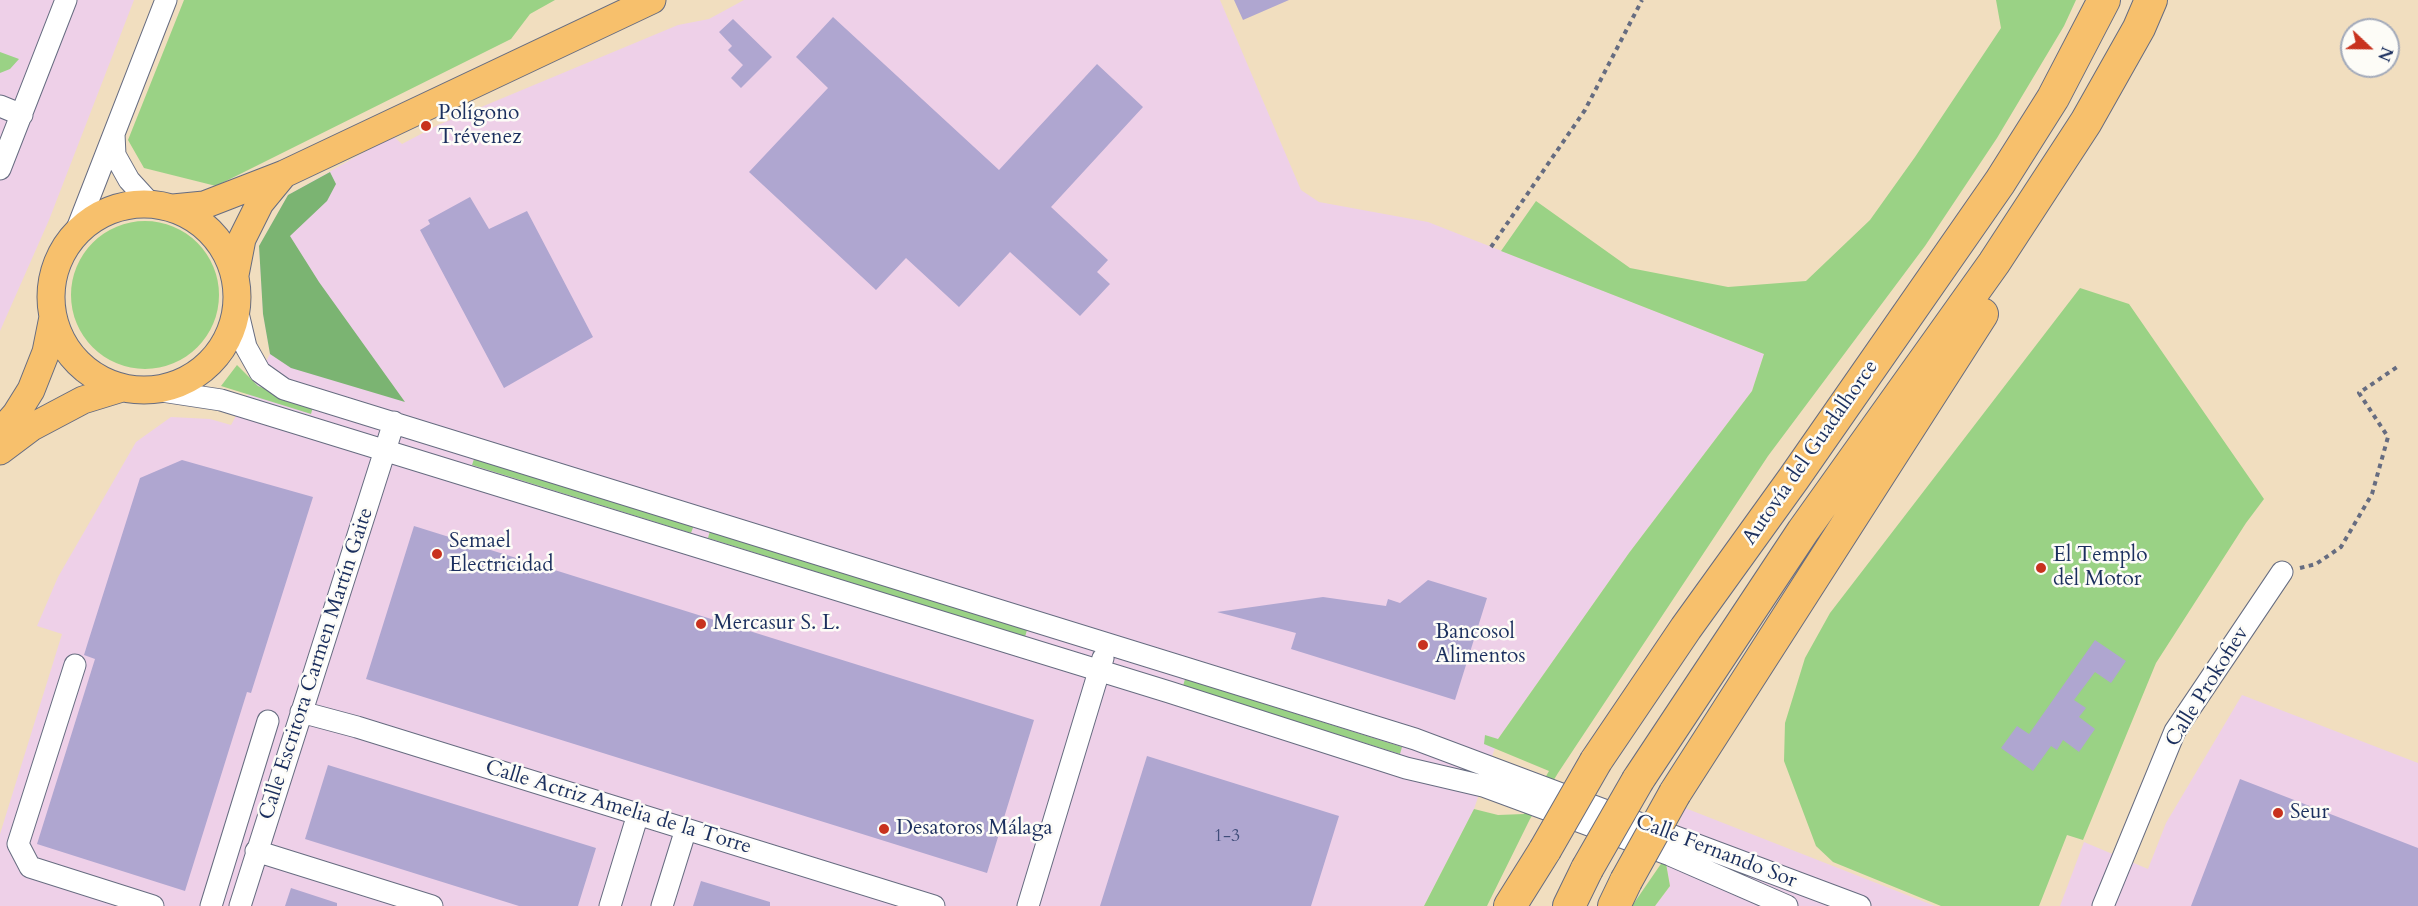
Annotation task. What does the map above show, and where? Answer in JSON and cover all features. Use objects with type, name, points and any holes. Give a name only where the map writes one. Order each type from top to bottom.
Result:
[{"type":"highway","name":"Autovía del Guadalhorce","points":[[1520,906],[1545,850],[1596,761],[1686,628],[1794,478],[2000,182],[2053,98],[2104,0]]},
{"type":"highway","name":"Autovía del Guadalhorce","points":[[1569,906],[1587,868],[1638,780],[1803,531],[1994,263],[2086,122],[2139,28],[2151,0]]},
{"type":"highway","points":[[1620,894],[1675,793],[2105,120],[2139,28]]},
{"type":"highway","points":[[1510,906],[1545,850]]},
{"type":"main road","points":[[0,432],[16,414],[31,390],[46,352],[53,318],[52,285],[62,253],[75,234],[111,209],[204,206],[284,174],[652,0]]},
{"type":"main road","points":[[53,318],[62,341],[76,361],[95,377],[122,388],[155,390],[191,378],[211,363],[227,341],[237,309],[235,275],[242,239],[260,202],[284,174]]},
{"type":"main road","points":[[161,206],[204,225],[223,246],[235,275]]},
{"type":"main road","points":[[0,451],[32,427],[83,400],[122,388]]},
{"type":"street","points":[[0,169],[66,0]]},
{"type":"street","points":[[75,234],[165,0]]},
{"type":"street","points":[[0,106],[22,115]]},
{"type":"street","points":[[114,134],[115,155],[129,180],[161,206]]},
{"type":"street","points":[[237,309],[246,347],[260,372],[284,389],[1414,739],[1601,818]]},
{"type":"street","points":[[155,390],[221,400],[1406,768],[1601,818]]},
{"type":"street","name":"Calle Escritora Carmen Martín Gaite","points":[[240,906],[394,422]]},
{"type":"street","name":"Calle Prokofiev","points":[[2103,906],[2175,731],[2282,572]]},
{"type":"street","points":[[1028,906],[1107,643]]},
{"type":"street","points":[[75,665],[18,844],[30,867],[153,906]]},
{"type":"street","name":"Calle Actriz Amelia de la Torre","points":[[301,712],[934,906]]},
{"type":"street","points":[[211,906],[268,721]]},
{"type":"street","points":[[610,906],[638,814]]},
{"type":"street","name":"Calle Fernando Sor","points":[[1601,818],[1787,906]]},
{"type":"street","name":"Calle Fernando Sor","points":[[1601,818],[1860,906]]},
{"type":"street","points":[[663,906],[686,829]]},
{"type":"street","points":[[256,851],[432,906]]},
{"type":"path","points":[[1491,247],[1585,110],[1642,0]]},
{"type":"path","points":[[2282,572],[2316,564],[2341,547],[2372,494],[2388,437],[2359,393],[2400,365]]},
{"type":"shaded area","points":[[0,0],[134,0],[49,220],[0,331]]},
{"type":"shaded area","points":[[744,0],[1220,0],[1301,190],[1319,202],[1428,222],[1764,354],[1752,391],[1629,553],[1498,739],[1474,809],[1424,906],[0,906],[0,834],[62,634],[37,626],[58,577],[136,442],[171,417],[210,419],[231,425],[270,354],[263,314],[259,246],[288,195],[393,136],[402,144],[438,125],[678,25],[709,19]]},
{"type":"shaded area","points":[[2242,695],[2418,763],[2418,906],[2060,906],[2084,842],[2148,869],[2166,823]]},
{"type":"shaded area","points":[[1685,808],[1935,906],[1655,906],[1670,886],[1665,858]]},
{"type":"green space","points":[[184,0],[555,0],[530,14],[511,39],[216,186],[144,168],[128,140]]},
{"type":"green space","points":[[1996,0],[2076,0],[2064,26],[1997,138],[1925,246],[1768,456],[1558,773],[1530,819],[1487,906],[1424,906],[1474,809],[1498,815],[1524,814],[1549,771],[1484,744],[1485,735],[1498,739],[1629,553],[1752,391],[1764,354],[1501,251],[1536,201],[1630,268],[1728,287],[1806,281],[1870,220],[1915,157],[2001,28]]},
{"type":"green space","points":[[0,52],[19,59],[10,69],[0,73]]},
{"type":"green space","points":[[330,172],[336,184],[327,201],[290,236],[319,282],[405,402],[291,368],[270,354],[263,314],[259,246],[288,195]]},
{"type":"green space","points":[[145,221],[173,227],[197,243],[213,267],[219,295],[213,323],[197,347],[173,363],[145,369],[117,363],[93,347],[77,323],[71,295],[77,267],[93,243],[117,227]]},
{"type":"green space","name":"El Templo del Motor","points":[[2080,288],[2129,304],[2264,499],[2246,523],[2156,663],[2083,840],[2067,835],[2039,906],[1941,906],[1833,862],[1816,846],[1784,761],[1785,723],[1805,658],[1830,613]]},
{"type":"green space","points":[[237,365],[258,386],[313,407],[311,414],[221,386]]},
{"type":"green space","points":[[475,456],[694,525],[691,533],[472,465]]},
{"type":"green space","points":[[710,531],[1027,630],[1025,637],[708,538]]},
{"type":"green space","points":[[1185,679],[1402,747],[1400,754],[1183,686]]},
{"type":"green space","points":[[1665,858],[1670,886],[1655,906],[1632,906]]},
{"type":"building","points":[[1234,0],[1289,0],[1243,20]]},
{"type":"building","points":[[833,17],[999,170],[1097,64],[1143,107],[1051,207],[1108,260],[1097,272],[1110,284],[1080,316],[1010,252],[959,307],[906,258],[876,290],[749,172],[828,88],[796,57]]},
{"type":"building","points":[[733,19],[772,57],[741,88],[731,78],[743,65],[728,50],[732,46],[719,32]]},
{"type":"building","points":[[470,197],[489,229],[527,211],[593,337],[504,388],[420,230],[430,224],[428,220]]},
{"type":"building","points":[[182,460],[313,497],[251,693],[247,692],[185,891],[37,844],[95,659],[84,655],[140,478]]},
{"type":"building","points":[[414,526],[1034,720],[987,873],[366,679]]},
{"type":"building","points":[[1428,580],[1487,598],[1455,700],[1291,649],[1296,633],[1217,612],[1323,597],[1386,606],[1388,599],[1400,603]]},
{"type":"building","points":[[2095,640],[2126,661],[2111,683],[2095,672],[2074,700],[2086,708],[2079,717],[2095,729],[2079,752],[2063,740],[2057,750],[2051,746],[2033,771],[2001,748],[2017,726],[2029,734]]},
{"type":"building","points":[[1147,756],[1339,816],[1311,906],[1100,906]]},
{"type":"building","points":[[328,765],[596,848],[578,906],[519,906],[305,839]]},
{"type":"building","name":"Seur","points":[[2240,779],[2418,848],[2418,906],[2191,906]]},
{"type":"building","points":[[701,881],[770,902],[770,906],[693,906]]},
{"type":"building","points":[[291,888],[337,903],[337,906],[285,906]]},
{"type":"place","name":"Polígono Trévenez","points":[[426,126]]},
{"type":"place","name":"Semael Electricidad","points":[[437,554]]},
{"type":"place","name":"El Templo del Motor","points":[[2041,568]]},
{"type":"place","name":"Mercasur S. L.","points":[[701,624]]},
{"type":"place","name":"Bancosol Alimentos","points":[[1423,645]]},
{"type":"place","name":"Seur","points":[[2278,813]]},
{"type":"place","name":"Desatoros Málaga","points":[[884,829]]}]
